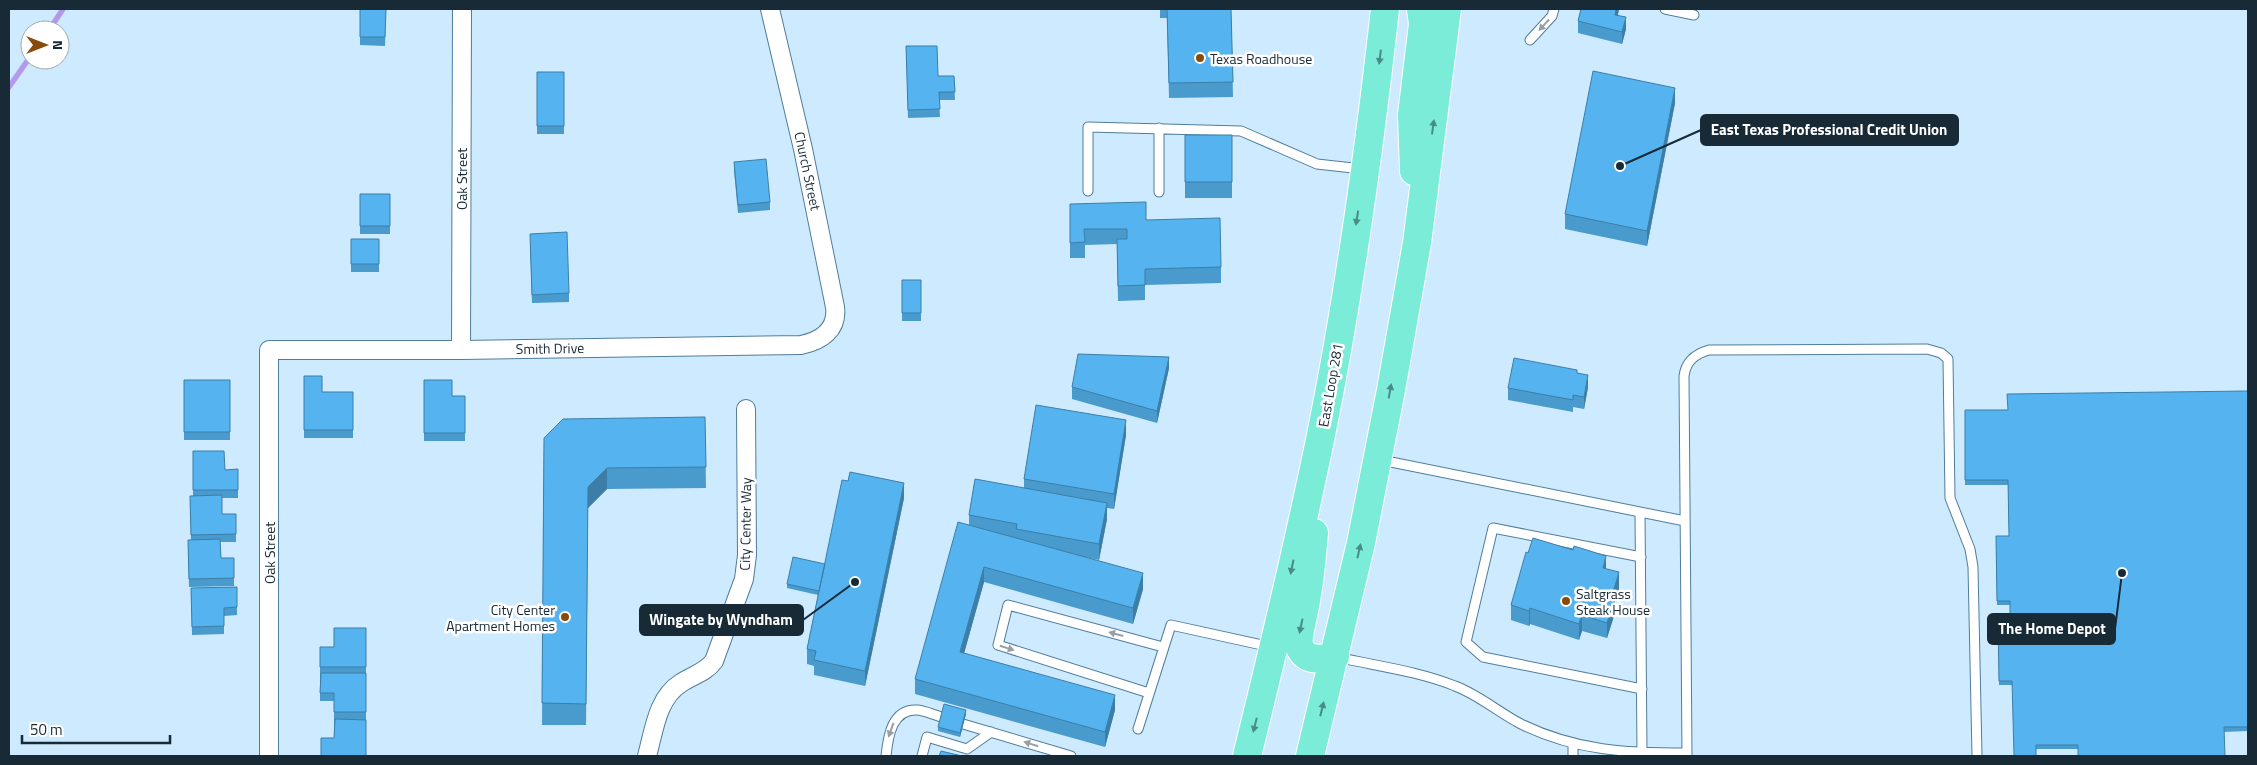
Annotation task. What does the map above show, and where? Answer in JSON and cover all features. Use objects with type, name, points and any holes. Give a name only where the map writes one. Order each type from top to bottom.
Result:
[{"type":"highway","name":"East Loop 281","points":[[1247,756],[1274,648],[1320,439],[1364,169],[1385,9]]},
{"type":"highway","points":[[1417,243],[1412,114],[1423,24],[1421,9]]},
{"type":"highway","points":[[1310,756],[1335,657],[1378,459],[1417,243],[1447,9]]},
{"type":"highway","points":[[1320,439],[1310,586],[1298,641],[1301,650],[1309,657],[1320,659],[1335,657]]},
{"type":"street","name":"Oak Street","points":[[461,350],[462,9]]},
{"type":"street","name":"Church Street","points":[[770,9],[803,149],[835,307],[834,323],[828,333]]},
{"type":"street","name":"Smith Drive","points":[[269,350],[461,350],[801,345],[816,341],[828,333]]},
{"type":"street","name":"Oak Street","points":[[269,350],[269,756]]},
{"type":"street","name":"City Center Way","points":[[646,756],[664,699],[680,683],[709,668],[714,661],[744,579],[747,555],[746,409]]},
{"type":"lane","points":[[1530,40],[1552,16],[1554,9]]},
{"type":"lane","points":[[1665,9],[1694,14]]},
{"type":"lane","points":[[1088,191],[1088,127],[1241,131],[1317,164],[1364,169]]},
{"type":"lane","points":[[1159,192],[1160,128]]},
{"type":"lane","points":[[1335,657],[1425,676],[1455,686],[1475,695],[1518,722],[1573,744],[1604,750],[1687,755],[1684,376],[1688,362],[1697,354],[1710,350],[1927,349],[1945,355],[1948,359],[1950,498],[1970,549],[1973,567],[1977,756]]},
{"type":"lane","points":[[1378,459],[1685,521]]},
{"type":"lane","points":[[1640,512],[1642,753]]},
{"type":"lane","points":[[1641,556],[1493,528],[1466,642],[1483,657],[1642,689]]},
{"type":"lane","points":[[1149,693],[998,646],[1008,606],[1163,647]]},
{"type":"lane","points":[[1138,729],[1171,625],[1274,648]]},
{"type":"lane","points":[[886,756],[888,738],[895,719],[905,711],[919,710],[942,717]]},
{"type":"lane","points":[[963,724],[1071,756]]},
{"type":"lane","points":[[922,756],[927,737],[967,749],[991,732]]},
{"type":"lane","points":[[1573,744],[1573,756]]},
{"type":"building","points":[[360,9],[386,9],[385,37],[360,37]]},
{"type":"building","name":"Texas Roadhouse","points":[[1167,9],[1231,9],[1233,82],[1169,83]]},
{"type":"building","points":[[1581,9],[1616,9],[1615,15],[1626,17],[1622,32],[1578,21]]},
{"type":"building","points":[[906,46],[937,46],[938,76],[954,76],[955,92],[939,92],[940,109],[908,110]]},
{"type":"building","points":[[1593,71],[1675,88],[1647,231],[1565,214]]},
{"type":"building","points":[[537,72],[564,72],[564,126],[537,126]]},
{"type":"building","points":[[1185,135],[1232,135],[1232,182],[1185,182]]},
{"type":"building","points":[[766,159],[770,202],[738,205],[734,162]]},
{"type":"building","points":[[360,194],[390,194],[390,226],[360,226]]},
{"type":"building","points":[[1146,202],[1146,220],[1220,218],[1221,267],[1145,269],[1145,285],[1118,286],[1117,239],[1127,239],[1127,229],[1084,229],[1085,242],[1070,243],[1070,204]]},
{"type":"building","points":[[567,232],[569,293],[532,295],[530,234]]},
{"type":"building","points":[[351,239],[379,239],[379,264],[351,264]]},
{"type":"building","points":[[902,280],[921,280],[921,313],[902,313]]},
{"type":"building","points":[[1078,354],[1169,357],[1157,411],[1072,387]]},
{"type":"building","points":[[1514,358],[1577,370],[1577,373],[1588,375],[1584,397],[1573,395],[1573,400],[1508,388]]},
{"type":"building","points":[[304,376],[322,376],[322,392],[353,392],[353,430],[304,430]]},
{"type":"building","points":[[184,380],[230,380],[230,432],[184,432]]},
{"type":"building","points":[[424,380],[452,380],[452,396],[465,396],[465,433],[424,433]]},
{"type":"building","points":[[2248,391],[2248,727],[2224,727],[2225,756],[2078,756],[2078,745],[2036,745],[2036,756],[2014,756],[2012,681],[1999,681],[1998,617],[2010,617],[2010,601],[1997,601],[1996,536],[2009,536],[2008,480],[1965,480],[1965,410],[2008,410],[2007,394]]},
{"type":"building","points":[[1036,405],[1126,420],[1114,494],[1024,479]]},
{"type":"building","name":"City Center Apartment Homes","points":[[705,417],[706,467],[607,468],[588,487],[586,704],[542,703],[544,438],[563,419]]},
{"type":"building","points":[[193,451],[224,451],[225,470],[238,469],[238,490],[193,490]]},
{"type":"building","points":[[850,472],[904,483],[865,671],[814,660],[816,651],[807,649],[842,480],[848,481]]},
{"type":"building","points":[[975,479],[1107,503],[1099,544],[1016,529],[1017,524],[969,515]]},
{"type":"building","points":[[222,495],[222,514],[236,514],[236,534],[191,535],[190,496]]},
{"type":"building","points":[[958,522],[1143,573],[1133,608],[984,567],[960,652],[1115,695],[1105,732],[915,679]]},
{"type":"building","name":"Saltgrass Steak House","points":[[1533,538],[1573,550],[1574,546],[1606,556],[1603,568],[1619,572],[1611,599],[1614,601],[1607,623],[1582,615],[1579,624],[1530,608],[1529,611],[1511,605],[1526,552],[1528,553]]},
{"type":"building","points":[[220,539],[221,558],[234,558],[234,578],[189,579],[188,540]]},
{"type":"building","points":[[793,557],[825,564],[819,591],[787,584]]},
{"type":"building","points":[[237,587],[237,607],[224,608],[224,626],[192,627],[191,588]]},
{"type":"building","points":[[334,628],[366,628],[366,667],[320,667],[320,647],[334,647]]},
{"type":"building","points":[[321,673],[366,673],[366,712],[334,712],[334,693],[320,693]]},
{"type":"building","points":[[944,704],[966,710],[960,733],[938,727]]},
{"type":"building","points":[[335,719],[366,720],[366,756],[321,756],[321,738],[334,738]]},
{"type":"building","points":[[941,751],[962,756],[939,756]]},
{"type":"waterway","points":[[56,20],[63,9]]},
{"type":"waterway","points":[[9,87],[21,70]]},
{"type":"place","name":"Texas Roadhouse","points":[[1200,58]]},
{"type":"place","name":"East Texas Professional Credit Union","points":[[1620,166]]},
{"type":"place","name":"The Home Depot","points":[[2122,573]]},
{"type":"place","name":"Wingate by Wyndham","points":[[855,582]]},
{"type":"place","name":"Saltgrass Steak House","points":[[1566,601]]},
{"type":"place","name":"City Center Apartment Homes","points":[[565,617]]}]
